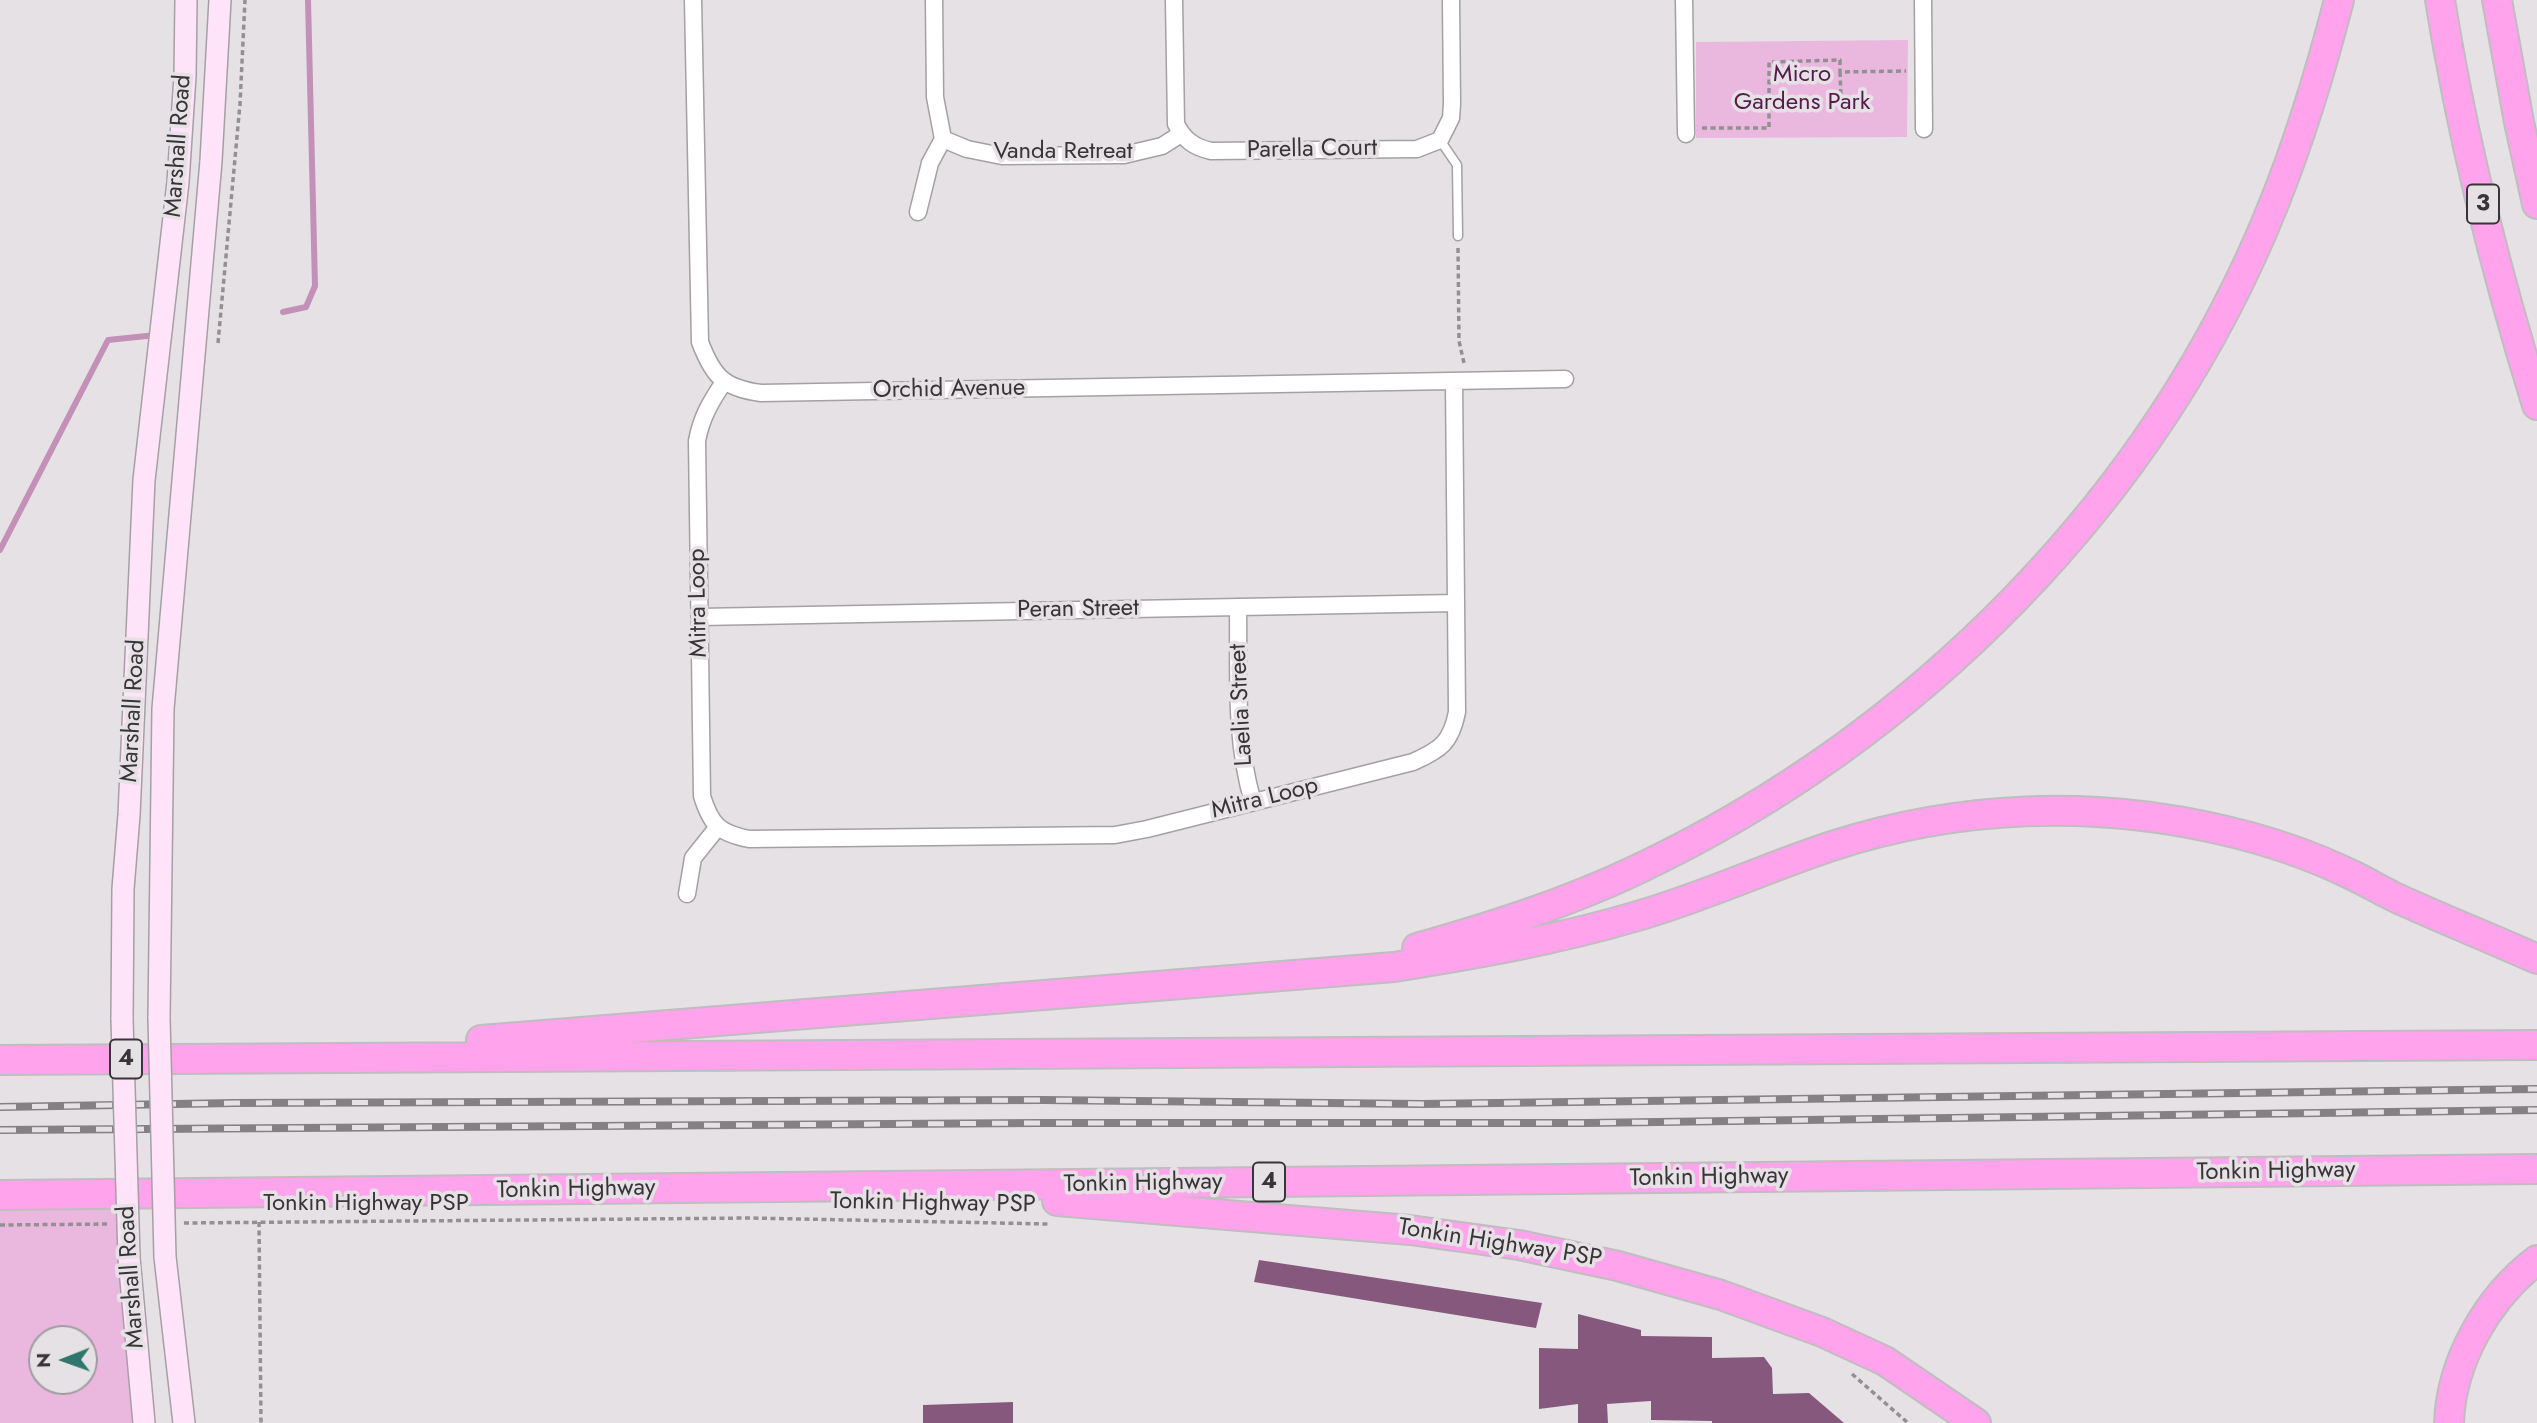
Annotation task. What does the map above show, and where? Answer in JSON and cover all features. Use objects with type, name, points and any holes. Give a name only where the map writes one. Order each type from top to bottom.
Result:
[{"type":"highway","points":[[1256,978],[1333,966],[1485,929],[1559,903],[1632,872],[1702,837],[1770,798],[1835,755],[1898,707],[1958,656],[2032,582],[2116,482],[2161,417],[2202,350],[2239,281],[2272,209],[2300,136],[2324,61],[2339,0]]},
{"type":"highway","name":"3","points":[[2440,0],[2466,132],[2494,252],[2537,405]]},
{"type":"highway","name":"3","points":[[2497,0],[2537,204]]},
{"type":"highway","points":[[251,1058],[1394,967],[1532,943],[1636,917],[1831,847],[1894,828],[1960,816],[2026,810],[2132,814],[2223,830],[2287,849],[2348,873],[2408,903],[2537,959]]},
{"type":"highway","name":"4","points":[[0,1060],[2537,1045]]},
{"type":"highway","name":"Tonkin Highway","points":[[0,1195],[2537,1169]]},
{"type":"highway","points":[[253,1193],[1063,1201],[1410,1230],[1519,1245],[1593,1260],[1721,1295],[1822,1332],[1885,1361],[1976,1423]]},
{"type":"highway","points":[[2449,1423],[2455,1383],[2466,1351],[2482,1321],[2501,1293],[2537,1261]]},
{"type":"main road","name":"Marshall Road","points":[[144,1423],[129,1258],[122,1020],[123,889],[130,801],[144,481],[178,182],[185,76],[186,0]]},
{"type":"main road","name":"Marshall Road","points":[[184,1423],[165,1257],[159,1018],[163,709],[211,161],[220,0]]},
{"type":"street","points":[[693,0],[700,342],[712,371],[724,382]]},
{"type":"street","points":[[918,212],[930,163],[943,139],[935,97],[934,0]]},
{"type":"street","points":[[1174,0],[1174,109],[1176,124],[1181,134]]},
{"type":"street","points":[[1440,140],[1451,118],[1451,0]]},
{"type":"street","points":[[1684,0],[1686,131]]},
{"type":"street","points":[[1923,0],[1924,129]]},
{"type":"street","name":"Vanda Retreat","points":[[943,139],[967,149],[1002,156],[1124,155],[1150,151],[1181,134]]},
{"type":"street","name":"Parella Court","points":[[1181,134],[1197,148],[1211,151],[1417,149],[1440,140]]},
{"type":"street","name":"Orchid Avenue","points":[[724,382],[735,388],[761,393],[1565,379]]},
{"type":"street","name":"Mitra Loop","points":[[724,382],[699,425],[697,441],[702,796],[707,814],[717,828],[730,836],[749,839],[1115,835],[1147,830],[1413,762],[1432,753],[1446,743],[1454,730],[1457,712],[1456,603],[1461,381]]},
{"type":"street","name":"Peran Street","points":[[700,617],[1456,603]]},
{"type":"street","name":"Laelia Street","points":[[1238,607],[1240,733],[1244,773],[1253,802]]},
{"type":"street","points":[[687,894],[693,858],[717,828]]},
{"type":"lane","points":[[1440,140],[1457,165],[1458,236]]},
{"type":"path","points":[[217,351],[240,104],[246,0]]},
{"type":"path","points":[[1686,131],[1769,128],[1769,62],[1840,60],[1841,97]]},
{"type":"path","points":[[1840,72],[1924,71]]},
{"type":"path","points":[[1755,100],[1769,100]]},
{"type":"path","points":[[1458,236],[1461,381]]},
{"type":"path","name":"Tonkin Highway PSP","points":[[177,1223],[750,1218],[1050,1224]]},
{"type":"path","points":[[259,1222],[261,1423]]},
{"type":"path","points":[[0,1225],[122,1224]]},
{"type":"path","points":[[1844,1367],[1908,1423]]},
{"type":"green space","name":"Micro Gardens Park","points":[[1908,40],[1907,137],[1696,138],[1696,42]]},
{"type":"green space","points":[[128,1194],[145,1423],[0,1423],[0,1196]]},
{"type":"building","points":[[1259,1260],[1542,1303],[1536,1328],[1254,1282]]},
{"type":"building","points":[[1578,1314],[1641,1330],[1641,1336],[1712,1337],[1712,1358],[1764,1357],[1772,1368],[1773,1394],[1809,1393],[1844,1423],[1651,1420],[1651,1401],[1607,1404],[1608,1423],[1578,1423],[1578,1404],[1539,1409],[1539,1348],[1578,1349]]},
{"type":"building","points":[[1013,1402],[1013,1423],[923,1423],[923,1405]]},
{"type":"waterway","points":[[283,312],[306,307],[315,286],[308,0]]},
{"type":"waterway","points":[[0,550],[108,340],[156,335]]},
{"type":"railway","points":[[0,1107],[234,1103],[1042,1100],[1422,1104],[2537,1089]]},
{"type":"railway","points":[[0,1130],[1037,1123],[1585,1123],[2537,1110]]}]
